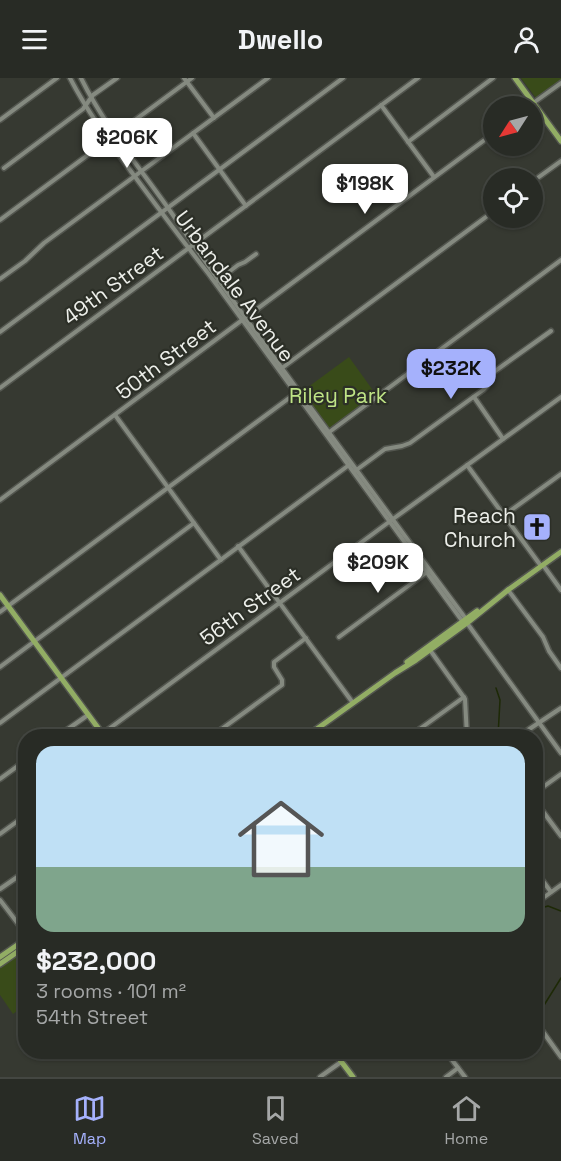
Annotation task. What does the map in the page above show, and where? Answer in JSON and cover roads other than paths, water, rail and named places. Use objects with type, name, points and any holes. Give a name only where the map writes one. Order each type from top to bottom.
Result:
[{"type":"main road","points":[[515,78],[526,96]]},
{"type":"main road","points":[[543,119],[561,141]]},
{"type":"main road","points":[[317,729],[561,552]]},
{"type":"main road","points":[[0,595],[98,729]]},
{"type":"main road","points":[[0,957],[18,945]]},
{"type":"main road","points":[[0,964],[18,952]]},
{"type":"main road","points":[[342,1061],[353,1077]]},
{"type":"street","points":[[0,120],[57,78]]},
{"type":"street","name":"Urbandale Avenue","points":[[70,78],[85,106],[161,213],[244,319],[561,753]]},
{"type":"street","name":"Urbandale Avenue","points":[[81,78],[115,135],[168,208],[216,282]]},
{"type":"street","points":[[4,168],[85,106],[91,98],[117,78]]},
{"type":"street","points":[[0,220],[186,80],[192,78]]},
{"type":"street","points":[[0,279],[25,261],[44,243],[268,78]]},
{"type":"street","points":[[0,332],[343,78]]},
{"type":"street","name":"49th Street","points":[[0,388],[418,78]]},
{"type":"street","points":[[408,142],[493,78]]},
{"type":"street","points":[[186,80],[214,118]]},
{"type":"street","points":[[543,97],[561,83]]},
{"type":"street","points":[[381,105],[434,178]]},
{"type":"street","points":[[193,133],[246,206]]},
{"type":"street","name":"50th Street","points":[[0,500],[483,141]]},
{"type":"street","points":[[543,174],[561,161]]},
{"type":"street","points":[[280,369],[483,219]]},
{"type":"street","points":[[216,282],[256,254]]},
{"type":"street","points":[[327,433],[561,260]]},
{"type":"street","points":[[355,471],[385,449],[410,443],[474,397],[485,388],[491,374],[550,331]]},
{"type":"street","points":[[0,612],[297,392]]},
{"type":"street","points":[[474,397],[503,439]]},
{"type":"street","name":"56th Street","points":[[111,729],[279,602],[561,397]]},
{"type":"street","points":[[115,415],[221,560]]},
{"type":"street","points":[[0,723],[350,464]]},
{"type":"street","points":[[467,465],[561,590]]},
{"type":"street","points":[[504,516],[561,474]]},
{"type":"street","points":[[0,668],[194,523]]},
{"type":"street","points":[[238,546],[353,703]]},
{"type":"street","points":[[339,637],[428,571]]},
{"type":"street","points":[[508,590],[543,637],[549,651],[561,668]]},
{"type":"street","points":[[222,729],[282,685],[274,662],[306,638]]},
{"type":"street","points":[[429,648],[466,701],[467,729]]},
{"type":"street","points":[[420,729],[464,697]]},
{"type":"street","points":[[530,729],[561,708]]},
{"type":"street","points":[[68,729],[88,715]]},
{"type":"street","points":[[0,779],[18,766]]},
{"type":"street","points":[[543,787],[561,774]]},
{"type":"street","points":[[543,812],[561,836]]},
{"type":"street","points":[[0,834],[18,821]]},
{"type":"street","points":[[0,889],[18,877]]},
{"type":"street","points":[[543,882],[551,892]]},
{"type":"street","points":[[543,898],[561,885]]},
{"type":"street","points":[[0,900],[18,924]]},
{"type":"street","points":[[543,1032],[561,1057]]},
{"type":"street","points":[[451,1059],[465,1077]]},
{"type":"street","points":[[320,1077],[342,1061]]},
{"type":"street","points":[[446,1077],[458,1068]]},
{"type":"waterway","points":[[496,688],[500,700],[498,729]]},
{"type":"waterway","points":[[543,908],[548,906],[561,911]]},
{"type":"waterway","points":[[543,1007],[561,978]]},
{"type":"place","name":"Reach Church","points":[[537,527]]},
{"type":"park label","name":"Riley Park","points":[[338,395]]}]
